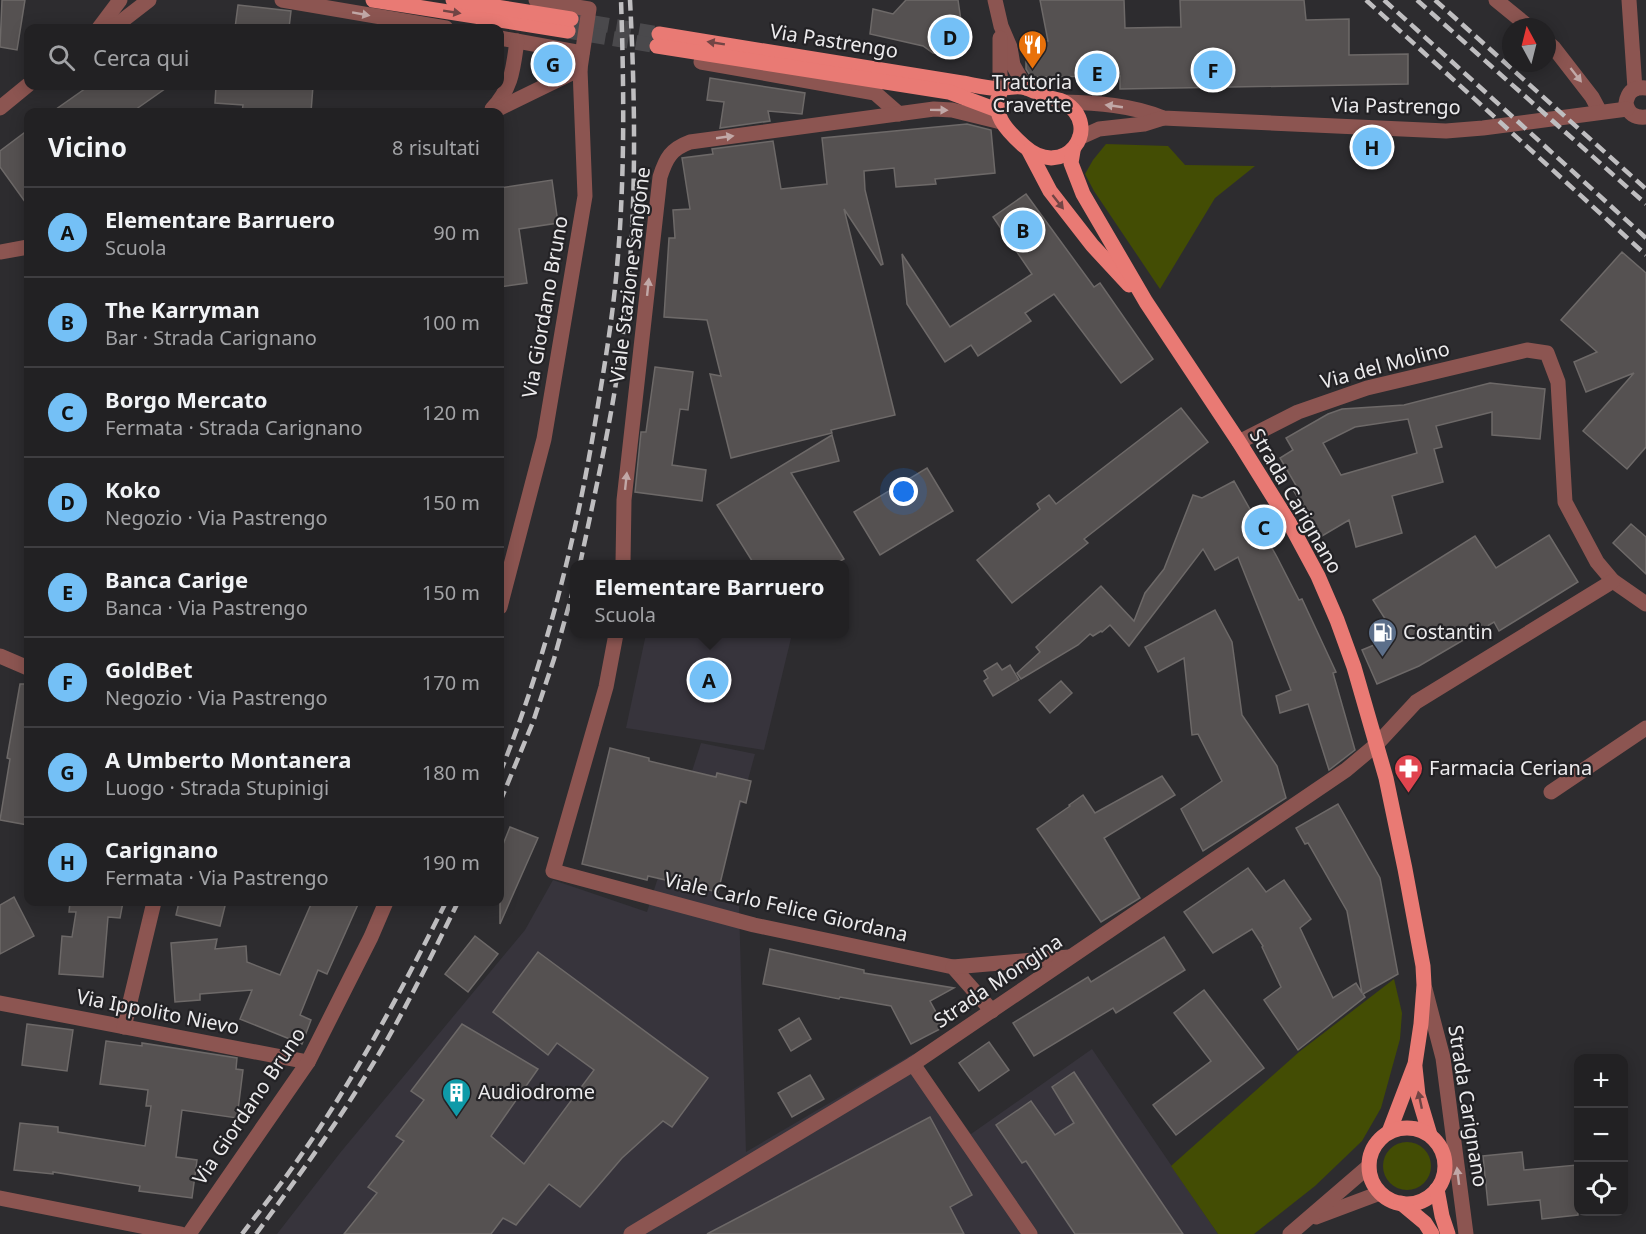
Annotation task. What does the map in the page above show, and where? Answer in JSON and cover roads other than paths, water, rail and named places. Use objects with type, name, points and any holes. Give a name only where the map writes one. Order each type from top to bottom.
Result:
[{"type":"main road","points":[[373,0],[569,25],[453,0]]},
{"type":"main road","name":"Via Pastrengo","points":[[1063,102],[1026,88],[1014,86],[1002,89],[658,40],[949,92],[999,116],[1029,151],[1042,158],[1048,158],[1076,145]]},
{"type":"main road","points":[[999,116],[997,100],[1002,89]]},
{"type":"main road","points":[[1063,102],[1072,110],[1079,122],[1076,145]]},
{"type":"main road","name":"Strada Carignano","points":[[1076,145],[1071,163],[1083,194],[1146,302],[1239,442],[1290,524],[1318,576],[1354,668],[1377,744],[1406,869],[1423,966],[1424,985],[1415,1064],[1418,1095],[1430,1135]]},
{"type":"main road","name":"Strada Carignano","points":[[1029,151],[1057,200],[1092,245],[1146,302]]},
{"type":"main road","name":"Strada Carignano","points":[[1389,1132],[1415,1064]]},
{"type":"main road","points":[[1413,1128],[1430,1135],[1441,1147],[1445,1159],[1445,1171],[1437,1189],[1424,1200],[1413,1204],[1389,1200],[1380,1193],[1370,1176],[1370,1155],[1375,1145],[1389,1132],[1396,1129],[1413,1128]]},
{"type":"main road","points":[[1437,1189],[1448,1234]]},
{"type":"main road","points":[[1401,1203],[1425,1223],[1432,1234]]},
{"type":"street","points":[[102,24],[120,0]]},
{"type":"street","points":[[118,24],[149,0]]},
{"type":"street","points":[[282,0],[423,24]]},
{"type":"street","name":"Via Giordano Bruno","points":[[504,592],[544,439],[585,196],[580,69],[589,9],[536,0]]},
{"type":"street","points":[[995,0],[1000,26],[1002,89]]},
{"type":"street","points":[[1496,0],[1518,18]]},
{"type":"street","points":[[1627,109],[1627,96],[1640,88],[1629,0]]},
{"type":"street","points":[[1000,26],[1010,47],[1013,65],[1026,88]]},
{"type":"street","points":[[504,39],[582,53]]},
{"type":"street","points":[[494,108],[502,99],[509,85],[517,41]]},
{"type":"street","points":[[1556,51],[1600,111]]},
{"type":"street","points":[[701,62],[875,93],[898,114]]},
{"type":"street","points":[[498,108],[580,69]]},
{"type":"street","points":[[0,108],[24,88]]},
{"type":"street","name":"Via Pastrengo","points":[[1063,102],[1085,102],[1143,110],[1162,118],[1446,131],[1627,109],[1636,117],[1646,117]]},
{"type":"street","name":"Viale Stazione Sangone","points":[[623,560],[624,500],[660,177],[671,152],[690,142],[934,109],[999,116]]},
{"type":"street","name":"Via Pastrengo","points":[[1076,145],[1099,129],[1144,124],[1162,118]]},
{"type":"street","points":[[0,252],[24,247]]},
{"type":"street","name":"Via del Molino","points":[[1239,442],[1298,412],[1367,388],[1527,350],[1547,353],[1558,382],[1565,502],[1598,562],[1613,581]]},
{"type":"street","points":[[1613,581],[1646,604]]},
{"type":"street","name":"Strada Mongina","points":[[631,1234],[913,1064],[1346,770],[1377,744],[1416,702],[1613,581]]},
{"type":"street","name":"Viale Carlo Felice Giordana","points":[[615,638],[606,687],[554,871],[754,925],[953,967],[1073,956]]},
{"type":"street","points":[[0,656],[24,666]]},
{"type":"street","points":[[1551,792],[1646,728]]},
{"type":"street","points":[[124,1027],[153,906]]},
{"type":"street","name":"Via Giordano Bruno","points":[[189,1234],[309,1062],[384,906]]},
{"type":"street","points":[[953,967],[992,1011]]},
{"type":"street","name":"Strada Carignano","points":[[1424,985],[1443,1058],[1466,1234]]},
{"type":"street","name":"Via Ippolito Nievo","points":[[0,1003],[309,1062]]},
{"type":"street","points":[[913,1064],[1030,1234]]},
{"type":"street","points":[[1290,1234],[1369,1166]]},
{"type":"street","points":[[1308,1220],[1380,1193]]},
{"type":"street","points":[[0,1198],[181,1234]]},
{"type":"tunnel","points":[[571,19],[659,34]]},
{"type":"tunnel","points":[[568,31],[657,46]]},
{"type":"railway","points":[[504,763],[532,685],[559,595],[580,503],[606,357],[620,234],[623,167],[621,0]]},
{"type":"railway","points":[[581,560],[621,350],[630,263],[634,175],[630,0]]},
{"type":"railway","points":[[1366,0],[1646,255]]},
{"type":"railway","points":[[1384,0],[1646,238]]},
{"type":"railway","points":[[1417,0],[1646,204]]},
{"type":"railway","points":[[1435,0],[1646,189]]},
{"type":"railway","points":[[504,792],[533,722],[570,601]]},
{"type":"railway","points":[[242,1234],[318,1130],[358,1066],[444,906]]},
{"type":"railway","points":[[256,1234],[328,1134],[368,1072],[404,1009],[456,906]]},
{"type":"place","name":"Koko","points":[[950,37]]},
{"type":"place","name":"A Umberto Montanera","points":[[553,64]]},
{"type":"place","name":"Trattoria Cravette","points":[[1032,70]]},
{"type":"place","name":"GoldBet","points":[[1213,70]]},
{"type":"place","name":"Banca Carige","points":[[1097,73]]},
{"type":"place","name":"Carignano","points":[[1372,147]]},
{"type":"place","name":"The Karryman","points":[[1023,230]]},
{"type":"place","name":"Borgo Mercato","points":[[1264,527]]},
{"type":"place","name":"Costantin","points":[[1382,658]]},
{"type":"place","name":"Elementare Barruero","points":[[709,680]]},
{"type":"place","name":"Farmacia Ceriana","points":[[1408,794]]},
{"type":"place","name":"Audiodrome","points":[[457,1118]]}]
